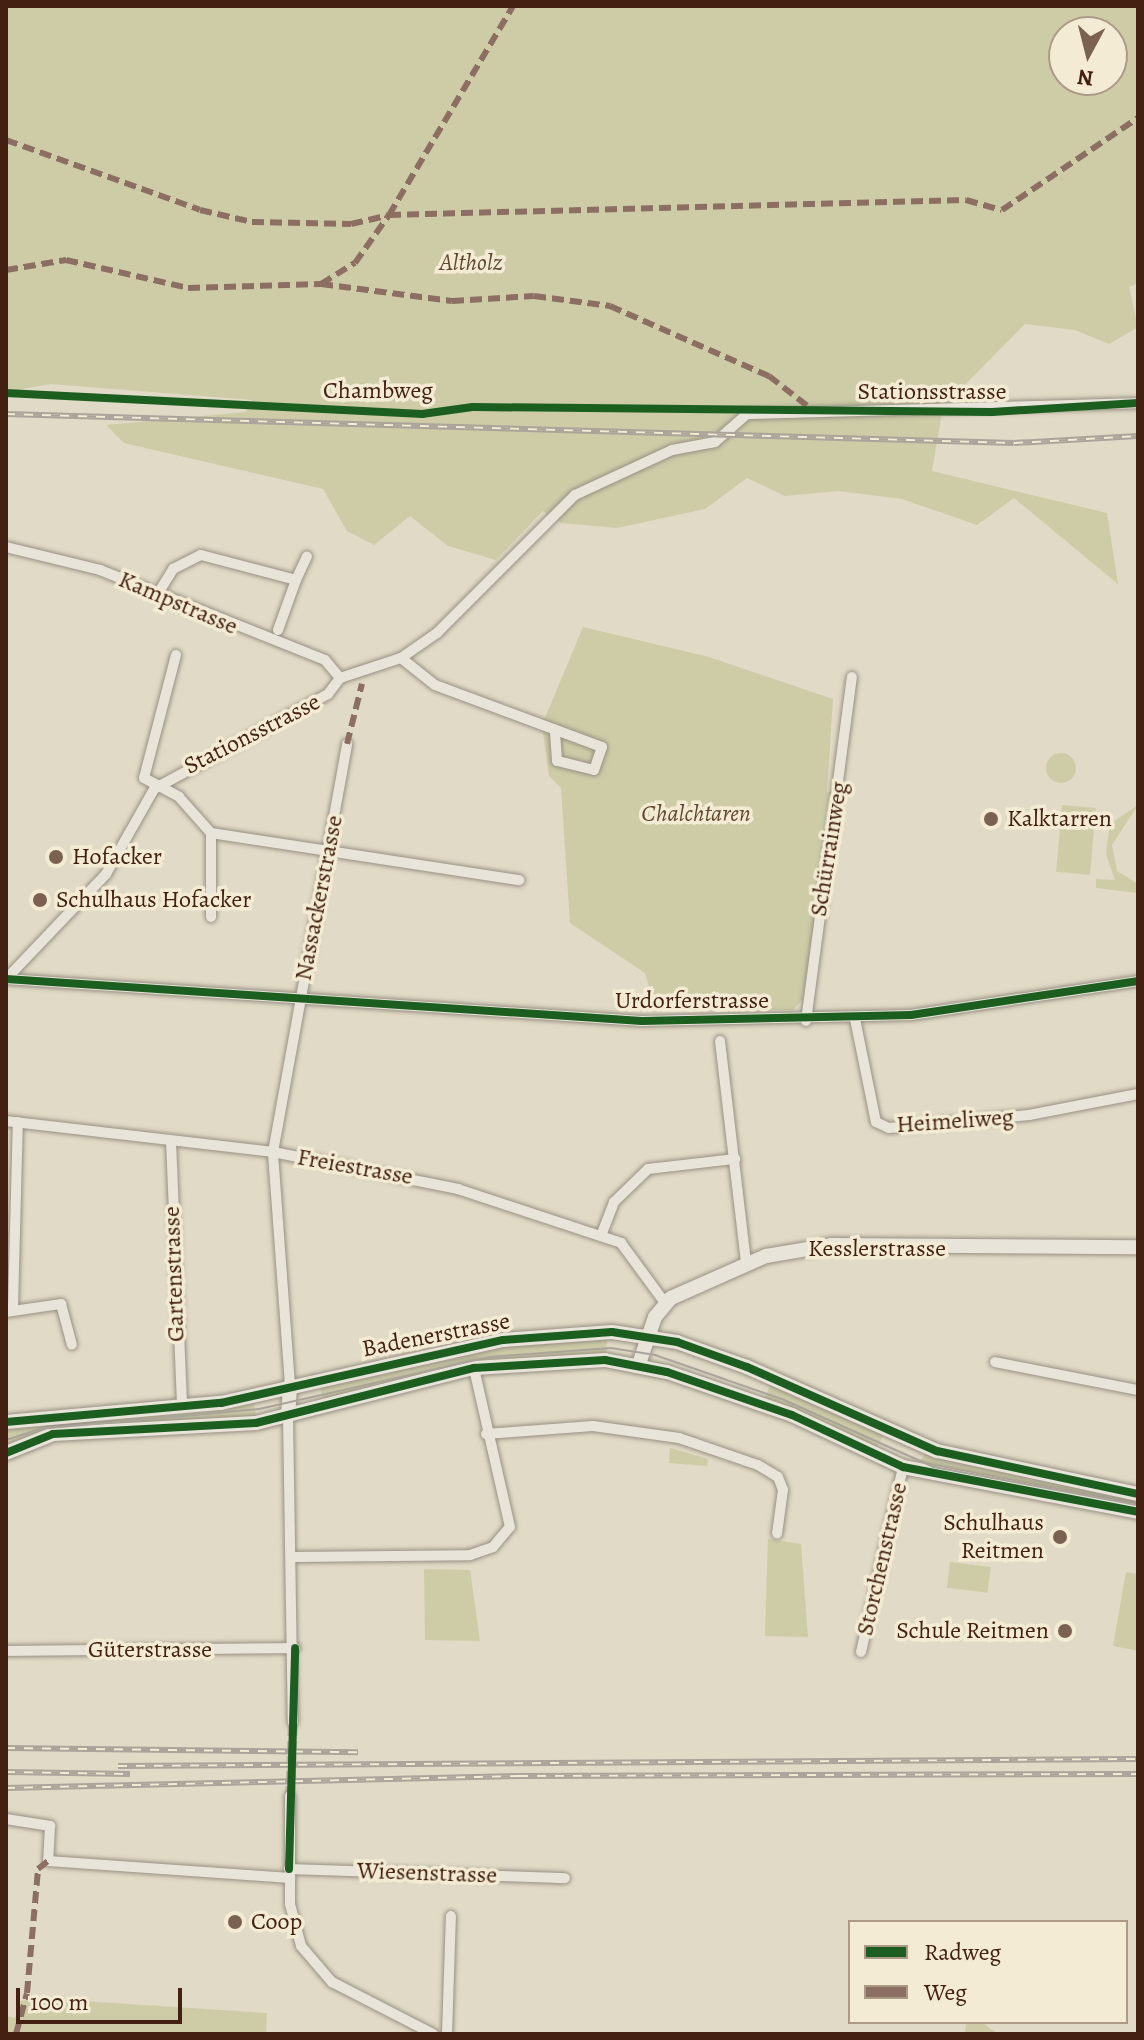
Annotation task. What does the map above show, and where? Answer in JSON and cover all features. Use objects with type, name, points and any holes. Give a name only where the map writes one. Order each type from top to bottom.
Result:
[{"type":"main road","name":"Kesslerstrasse","points":[[665,1303],[746,1261],[832,1245],[1138,1247]]},
{"type":"main road","points":[[639,1364],[647,1335],[665,1303]]},
{"type":"main road","name":"Badenerstrasse","points":[[6,1422],[182,1408],[503,1340],[647,1335],[763,1373],[912,1443],[984,1465],[1138,1494]]},
{"type":"main road","name":"Badenerstrasse","points":[[6,1453],[53,1434],[202,1429],[288,1416],[474,1368],[570,1359],[639,1364],[792,1415],[903,1467],[1138,1512]]},
{"type":"main road","points":[[288,1416],[290,1385]]},
{"type":"main road","points":[[903,1467],[912,1443]]},
{"type":"street","name":"Stationsstrasse","points":[[8,978],[106,874],[161,783],[328,694],[340,678],[401,658],[455,619],[575,495],[672,450],[715,442],[747,414],[1117,407],[1138,403]]},
{"type":"street","name":"Kampstrasse","points":[[6,547],[100,570],[325,660],[340,678]]},
{"type":"street","points":[[157,595],[180,563],[211,553],[296,580]]},
{"type":"street","points":[[278,630],[307,556]]},
{"type":"street","points":[[176,655],[144,778],[161,783],[211,833],[519,880]]},
{"type":"street","points":[[401,658],[435,685],[602,747],[594,770],[557,761],[555,730]]},
{"type":"street","name":"Schürrainweg","points":[[806,1021],[852,677]]},
{"type":"street","name":"Nassackerstrasse","points":[[290,1385],[273,1152],[347,744]]},
{"type":"street","points":[[211,833],[211,917]]},
{"type":"street","name":"Urdorferstrasse","points":[[8,978],[29,984],[583,1020],[806,1021],[855,1019],[1070,997],[1138,981]]},
{"type":"street","name":"Heimeliweg","points":[[855,1019],[876,1122],[889,1128],[1029,1115],[1138,1094]]},
{"type":"street","points":[[720,1041],[746,1261]]},
{"type":"street","name":"Freiestrasse","points":[[6,1121],[273,1152],[435,1182],[601,1236],[633,1252],[665,1303]]},
{"type":"street","points":[[18,1122],[10,1310],[61,1304],[72,1345]]},
{"type":"street","name":"Gartenstrasse","points":[[171,1141],[182,1408]]},
{"type":"street","points":[[601,1236],[614,1202],[648,1169],[735,1159]]},
{"type":"street","points":[[995,1362],[1138,1390]]},
{"type":"street","points":[[293,1557],[470,1555],[493,1547],[510,1527],[486,1434],[474,1368]]},
{"type":"street","points":[[288,1416],[295,1648],[293,1722]]},
{"type":"street","points":[[486,1434],[598,1426],[679,1438],[734,1456],[778,1477],[777,1534]]},
{"type":"street","name":"Storchenstrasse","points":[[861,1652],[903,1467]]},
{"type":"street","name":"Güterstrasse","points":[[6,1651],[295,1648]]},
{"type":"street","points":[[290,1796],[294,1928],[320,1970],[433,2034]]},
{"type":"street","name":"Wiesenstrasse","points":[[6,1819],[43,1820],[50,1826],[48,1861],[290,1874],[565,1878]]},
{"type":"street","points":[[447,2034],[451,1916]]},
{"type":"green space","name":"Altholz","points":[[6,6],[1138,6],[1138,283],[1129,287],[1138,327],[1109,344],[1075,330],[1025,324],[943,407],[932,471],[1107,513],[1118,584],[1014,498],[977,525],[902,499],[838,491],[785,496],[747,478],[705,509],[617,528],[561,523],[543,511],[496,560],[448,546],[410,516],[374,545],[347,531],[323,489],[124,443],[106,425],[246,412],[252,400],[51,384],[6,392]]},
{"type":"green space","name":"Chalchtaren","points":[[583,627],[709,657],[833,699],[827,792],[835,793],[803,999],[793,1010],[656,1010],[645,973],[570,923],[561,788],[549,776],[542,725]]},
{"type":"green space","points":[[1061,753],[1071,758],[1076,768],[1071,778],[1061,783],[1051,778],[1046,768],[1051,758]]},
{"type":"green space","points":[[1062,805],[1096,808],[1090,875],[1056,872]]},
{"type":"green space","points":[[1138,805],[1112,845],[1117,871],[1138,884],[1138,893],[1096,888],[1096,879],[1115,880],[1106,854],[1110,824]]},
{"type":"green space","points":[[607,1336],[606,1354],[490,1360],[324,1404],[320,1386],[503,1346]]},
{"type":"green space","points":[[772,1382],[883,1434],[875,1453],[763,1401]]},
{"type":"green space","points":[[253,1399],[256,1416],[38,1433],[6,1449],[6,1426]]},
{"type":"green space","points":[[670,1448],[708,1459],[707,1466],[669,1463]]},
{"type":"green space","points":[[925,1454],[1138,1497],[1138,1509],[919,1463]]},
{"type":"green space","points":[[768,1539],[801,1544],[808,1637],[765,1636]]},
{"type":"green space","points":[[950,1562],[991,1567],[988,1593],[947,1588]]},
{"type":"green space","points":[[424,1569],[470,1570],[480,1641],[425,1640]]},
{"type":"green space","points":[[1126,1572],[1138,1574],[1138,1651],[1113,1646]]},
{"type":"green space","points":[[35,1998],[267,2013],[266,2034],[6,2034],[6,2016],[15,2018],[21,2001]]},
{"type":"green space","points":[[966,2024],[984,2024],[998,2034],[965,2034]]},
{"type":"tunnel","points":[[290,1796],[293,1722]]},
{"type":"tram line","points":[[6,1440],[39,1429],[259,1409],[489,1357],[611,1348],[655,1355],[784,1400],[934,1467],[1138,1505]]},
{"type":"railway","points":[[6,414],[1014,443],[1138,436]]},
{"type":"railway","points":[[6,1748],[358,1752]]},
{"type":"railway","points":[[118,1766],[1138,1759]]},
{"type":"railway","points":[[6,1772],[130,1774]]},
{"type":"railway","points":[[6,1788],[519,1776],[1138,1774]]},
{"type":"marked path","points":[[321,284],[355,263],[389,215],[513,6]]},
{"type":"marked path","points":[[6,140],[200,210],[252,222],[351,224],[389,215],[966,200],[1002,210],[1138,118]]},
{"type":"marked path","points":[[6,270],[66,260],[188,288],[321,284],[452,301],[534,296],[610,306],[769,376],[815,412]]},
{"type":"marked path","points":[[347,744],[362,684]]},
{"type":"marked path","points":[[16,2034],[27,1993],[38,1869],[48,1861]]},
{"type":"cycle path","name":"Chambweg","points":[[6,393],[422,414],[473,407],[992,412],[1138,403]]},
{"type":"cycle path","points":[[6,979],[642,1021],[911,1015],[1138,981]]},
{"type":"cycle path","points":[[6,1422],[221,1403],[503,1340],[612,1332],[677,1342],[747,1367],[937,1451],[1138,1494]]},
{"type":"cycle path","points":[[6,1453],[53,1434],[256,1423],[474,1368],[605,1360],[667,1372],[792,1415],[903,1467],[1138,1512]]},
{"type":"cycle path","points":[[289,1869],[295,1648]]},
{"type":"place","name":"Kalktarren","points":[[991,819]]},
{"type":"place","name":"Hofacker","points":[[56,857]]},
{"type":"place","name":"Schulhaus Hofacker","points":[[40,900]]},
{"type":"place","name":"Schulhaus Reitmen","points":[[1060,1537]]},
{"type":"place","name":"Schule Reitmen","points":[[1065,1631]]},
{"type":"place","name":"Coop","points":[[235,1922]]}]
